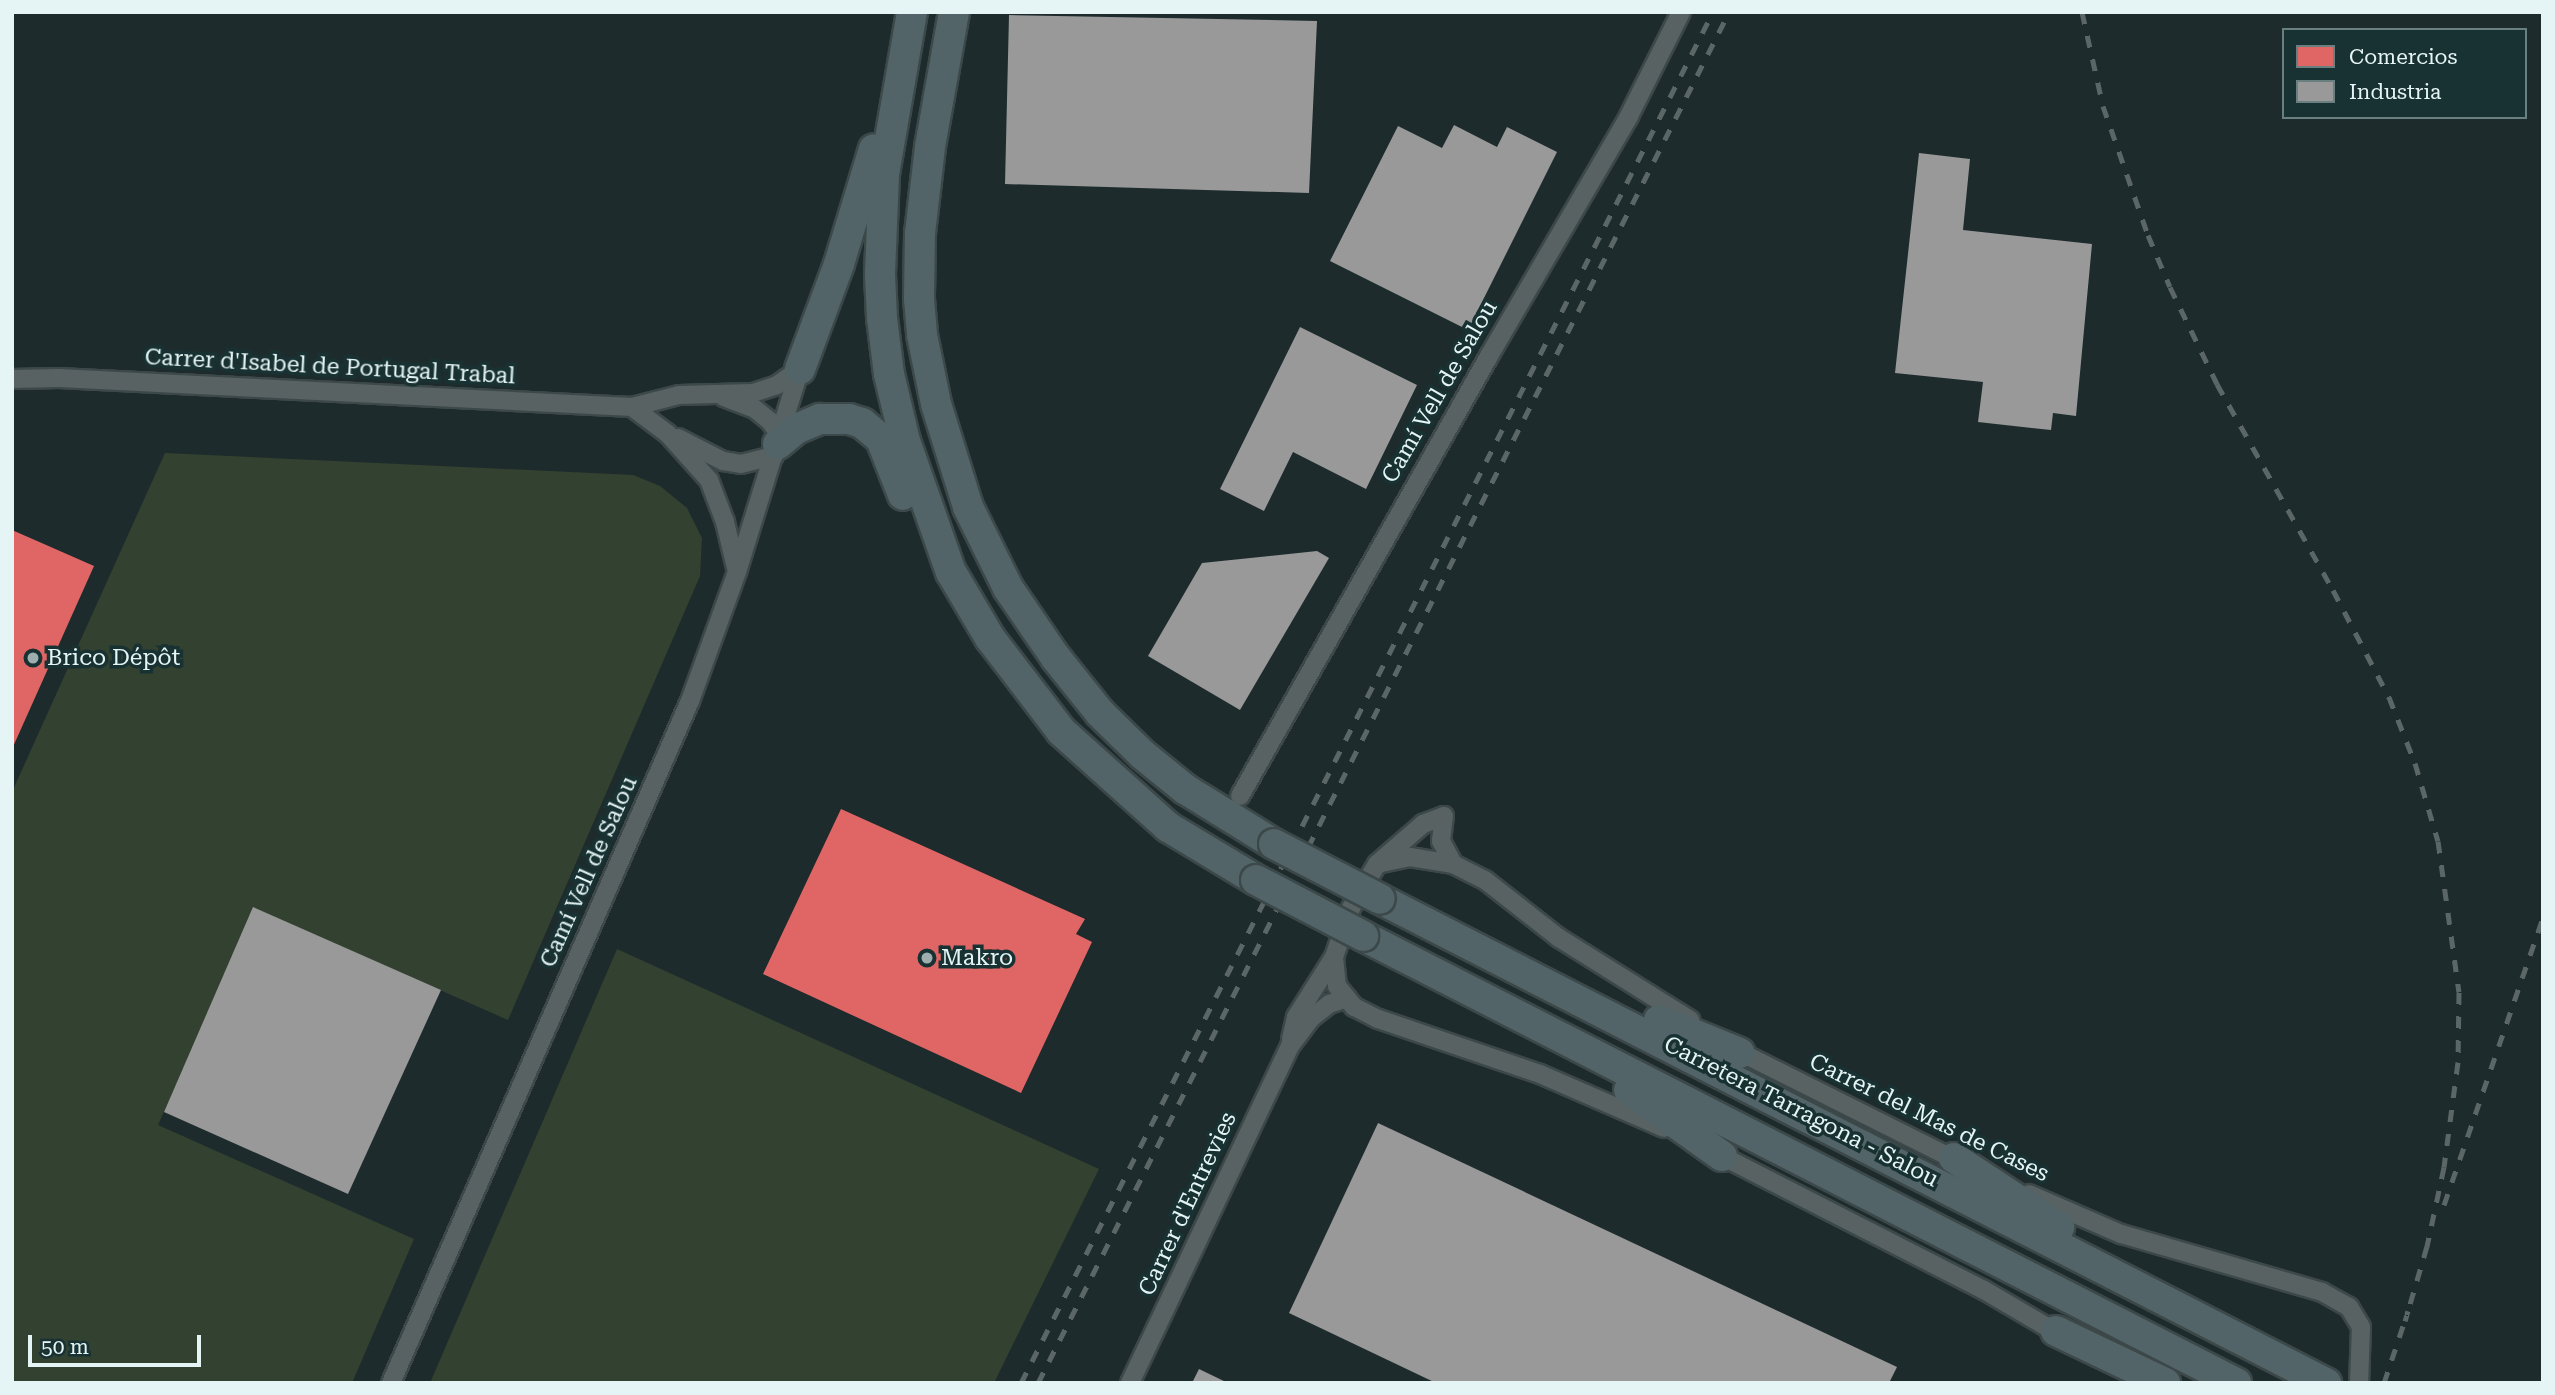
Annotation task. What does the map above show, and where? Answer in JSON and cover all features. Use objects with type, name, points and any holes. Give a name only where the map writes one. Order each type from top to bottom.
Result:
[{"type":"highway","points":[[912,12],[884,174],[880,275],[882,318],[889,374],[905,441],[951,572]]},
{"type":"highway","points":[[954,12],[927,169],[920,233],[919,299],[922,335],[936,404],[968,507],[1008,588],[1056,658],[1100,713],[1143,755],[1185,789],[1240,810]]},
{"type":"highway","points":[[800,369],[839,264],[904,55]]},
{"type":"highway","points":[[777,445],[796,429],[820,419],[849,419],[873,431],[881,439],[915,526],[951,572]]},
{"type":"highway","name":"Carretera Tarragona - Salou","points":[[951,572],[990,638],[1061,731],[1168,827],[1256,880],[1363,936],[2236,1383]]},
{"type":"highway","name":"Carretera Tarragona - Salou","points":[[1240,810],[1274,844],[2326,1383]]},
{"type":"highway","points":[[1563,990],[1671,1024],[1740,1053]]},
{"type":"highway","points":[[1509,1010],[1722,1156]]},
{"type":"highway","points":[[1954,1158],[2047,1218],[2138,1285]]},
{"type":"highway","points":[[2056,1331],[2165,1383]]},
{"type":"street","name":"Camí Vell de Salou","points":[[1240,810],[1489,356],[1629,116],[1681,12]]},
{"type":"street","name":"Camí Vell de Salou","points":[[391,1383],[690,701],[737,572],[800,369]]},
{"type":"street","points":[[721,396],[753,393],[777,385],[800,369]]},
{"type":"street","name":"Carrer d'Isabel de Portugal Trabal","points":[[17,376],[632,407],[679,395],[721,396]]},
{"type":"street","points":[[632,407],[668,434],[723,461],[741,464],[777,445],[770,421],[755,409],[721,396]]},
{"type":"street","points":[[668,434],[709,480],[725,522],[737,572]]},
{"type":"street","points":[[1453,864],[1441,841],[1444,816],[1423,824],[1377,864],[1351,908],[1334,957],[1336,986],[1354,1007],[1378,1019],[1540,1074],[1722,1156],[1984,1290],[2056,1331],[2127,1383]]},
{"type":"street","name":"Carrer del Mas de Cases","points":[[1377,864],[1410,857],[1453,864],[1485,880],[1559,938],[1740,1053],[1954,1158],[2121,1234],[2322,1292],[2349,1307],[2361,1328],[2360,1383]]},
{"type":"street","name":"Carrer d'Entrevies","points":[[1290,1045],[1296,1017],[1334,957]]},
{"type":"street","name":"Carrer d'Entrevies","points":[[1130,1383],[1290,1045],[1310,1019],[1329,1004],[1347,998]]},
{"type":"green space","points":[[165,453],[633,475],[660,486],[687,508],[702,538],[700,576],[508,1020],[254,908],[158,1125],[414,1239],[352,1383],[12,1383],[12,792]]},
{"type":"green space","points":[[617,949],[1099,1169],[994,1383],[430,1383]]},
{"type":"building: Comercios","name":"Brico Dépôt","points":[[12,530],[94,566],[12,749]]},
{"type":"building: Comercios","name":"Makro","points":[[841,809],[1085,919],[1076,934],[1092,942],[1021,1093],[763,974]]},
{"type":"building: Industria","points":[[1009,15],[1317,21],[1309,193],[1005,184]]},
{"type":"building: Industria","points":[[1454,125],[1497,147],[1507,127],[1557,152],[1468,330],[1330,261],[1398,126],[1442,148]]},
{"type":"building: Industria","points":[[1919,153],[1970,159],[1963,230],[2092,244],[2076,416],[2053,413],[2051,430],[1978,422],[1983,382],[1895,373]]},
{"type":"building: Industria","points":[[1300,327],[1417,385],[1366,489],[1293,452],[1264,511],[1220,489]]},
{"type":"building: Industria","points":[[1317,551],[1329,558],[1240,710],[1148,656],[1202,563]]},
{"type":"building: Industria","points":[[253,907],[441,990],[348,1194],[164,1112]]},
{"type":"building: Industria","points":[[1378,1123],[1897,1367],[1889,1383],[1436,1383],[1289,1313]]},
{"type":"building: Industria","points":[[1199,1369],[1228,1383],[1192,1383]]},
{"type":"railway","points":[[1021,1383],[1713,12]]},
{"type":"railway","points":[[1038,1383],[1729,12]]},
{"type":"railway","points":[[2082,12],[2103,106],[2148,235],[2170,287],[2217,384],[2333,590],[2389,697],[2415,763],[2438,841],[2459,992],[2458,1062],[2444,1167],[2427,1246],[2405,1321]]},
{"type":"railway","points":[[2444,1205],[2543,917]]},
{"type":"railway","points":[[2384,1383],[2408,1311]]},
{"type":"place","name":"Brico Dépôt","points":[[33,658]]},
{"type":"place","name":"Makro","points":[[927,958]]}]
